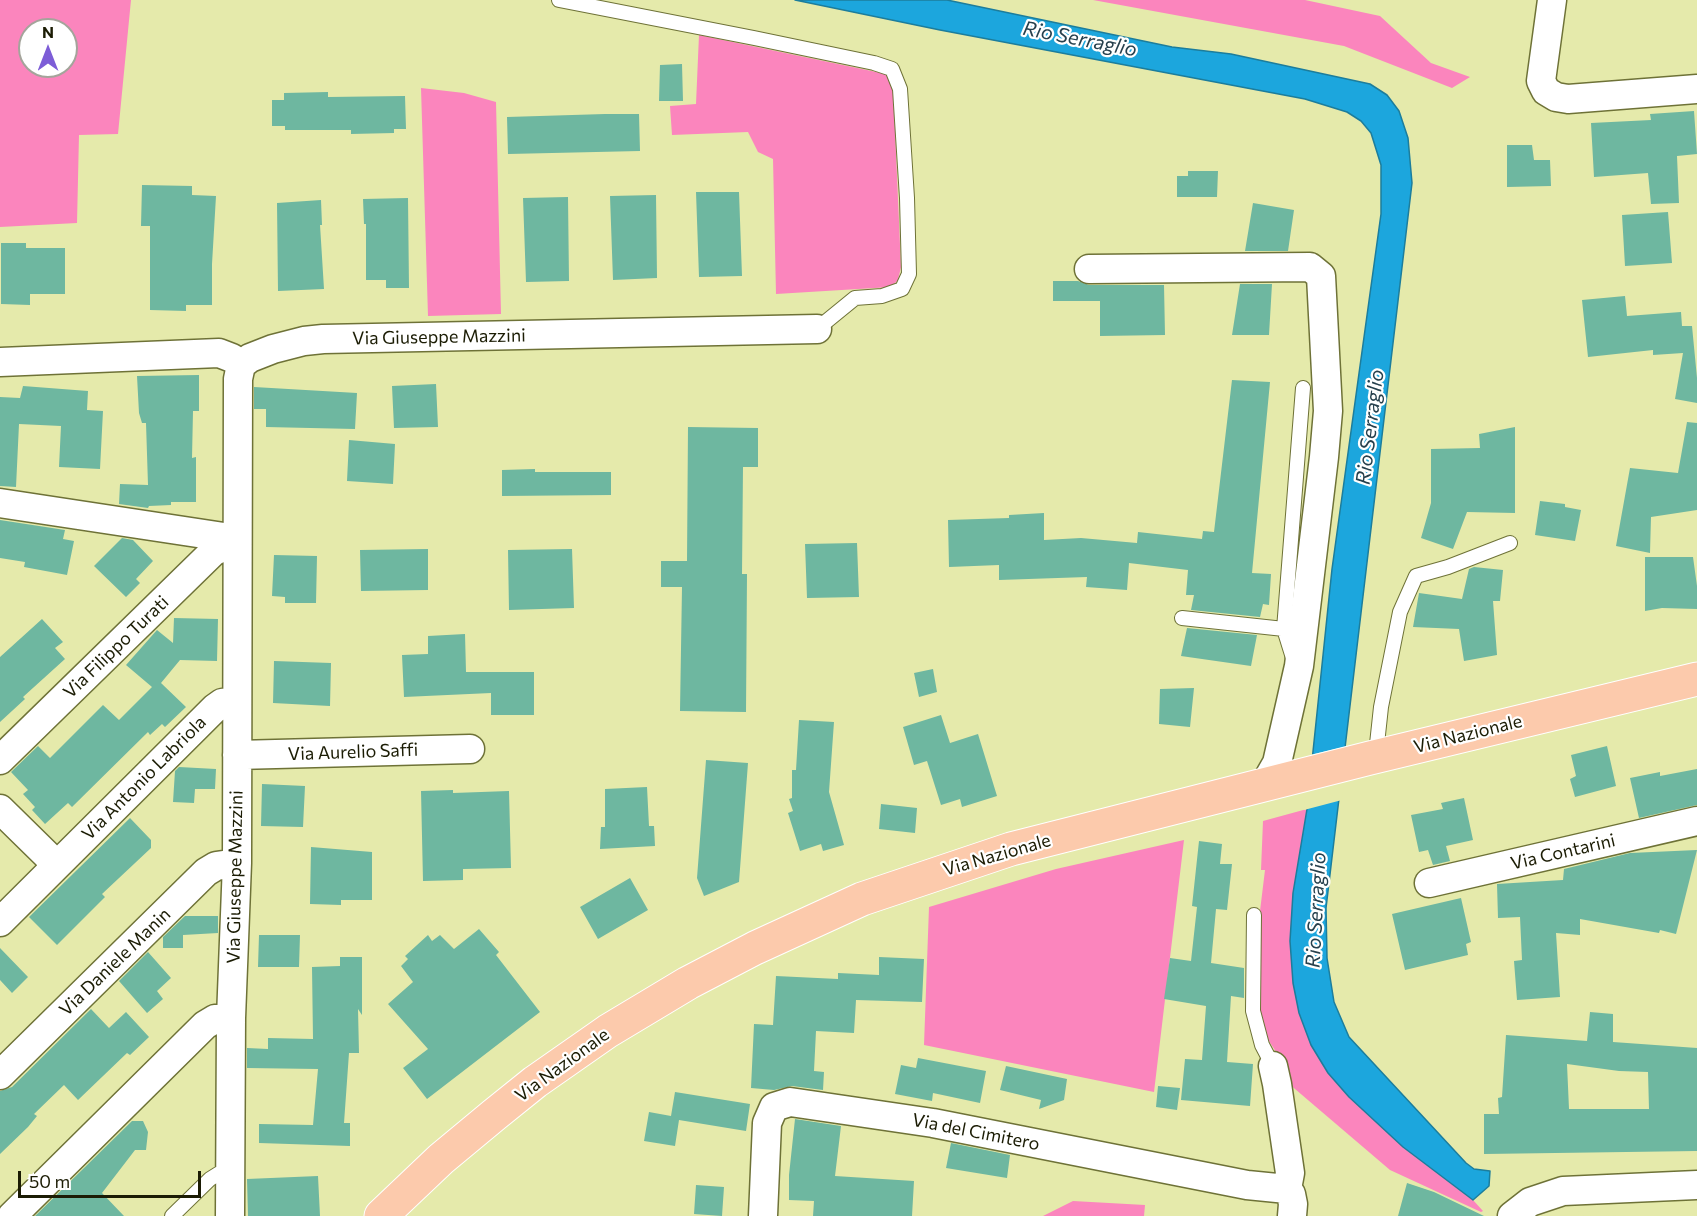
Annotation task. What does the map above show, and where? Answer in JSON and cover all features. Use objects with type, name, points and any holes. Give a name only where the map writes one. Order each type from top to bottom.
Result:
[{"type":"main road","name":"Via Nazionale","points":[[381,1216],[441,1159],[494,1115],[608,1031],[668,995],[775,938],[862,899],[969,861],[1022,846],[1374,757],[1697,679]]},
{"type":"street","points":[[1552,0],[1541,81],[1546,91],[1556,97],[1568,99],[1697,89]]},
{"type":"street","points":[[1089,269],[1310,267],[1321,276],[1328,411],[1299,666],[1277,763],[1277,782]]},
{"type":"street","name":"Via Giuseppe Mazzini","points":[[230,1216],[231,1018],[237,863],[238,379],[241,365],[249,358],[273,349],[323,339],[816,329]]},
{"type":"street","points":[[0,362],[219,353],[232,358],[241,365]]},
{"type":"street","points":[[0,503],[237,539]]},
{"type":"street","name":"Via Filippo Turati","points":[[0,760],[213,552],[237,539]]},
{"type":"street","name":"Via Antonio Labriola","points":[[0,922],[215,708],[222,703],[237,701]]},
{"type":"street","name":"Via Aurelio Saffi","points":[[237,755],[470,749]]},
{"type":"street","points":[[0,809],[57,865]]},
{"type":"street","name":"Via Contarini","points":[[1429,883],[1697,821]]},
{"type":"street","name":"Via Daniele Manin","points":[[0,1075],[206,872],[216,866],[237,863]]},
{"type":"street","points":[[12,1216],[205,1025],[215,1019],[231,1018]]},
{"type":"street","points":[[1273,1066],[1290,1173],[1287,1189],[1291,1194],[1292,1216]]},
{"type":"street","name":"Via del Cimitero","points":[[763,1216],[766,1123],[774,1107],[790,1102],[933,1123],[1247,1185],[1287,1189]]},
{"type":"street","points":[[1512,1216],[1530,1203],[1563,1191],[1685,1198]]},
{"type":"lane","points":[[559,0],[754,38],[874,63],[892,69],[900,89],[909,274],[902,289],[882,296],[855,298],[816,329]]},
{"type":"lane","points":[[1299,666],[1295,665],[1284,629],[1303,388]]},
{"type":"lane","points":[[1374,757],[1400,612],[1416,576],[1448,567],[1510,543]]},
{"type":"lane","points":[[1182,618],[1284,629]]},
{"type":"lane","points":[[1254,915],[1253,1011],[1262,1045],[1273,1066]]},
{"type":"lane","points":[[172,1216],[210,1179],[218,1174],[229,1172]]},
{"type":"shaded area","points":[[0,0],[131,0],[118,134],[79,135],[77,223],[0,227]]},
{"type":"shaded area","points":[[1093,0],[1305,0],[1380,16],[1431,63],[1470,77],[1452,88],[1344,46]]},
{"type":"shaded area","points":[[699,35],[886,74],[893,86],[901,267],[898,280],[891,287],[776,294],[773,159],[758,152],[748,132],[672,135],[670,106],[696,104]]},
{"type":"shaded area","points":[[421,88],[464,93],[496,102],[501,314],[428,316]]},
{"type":"shaded area","points":[[1307,809],[1293,893],[1290,941],[1293,983],[1299,1013],[1311,1045],[1328,1073],[1349,1097],[1403,1147],[1473,1200],[1483,1211],[1481,1212],[1390,1170],[1288,1083],[1280,1058],[1265,1035],[1257,1005],[1260,911],[1265,870],[1261,870],[1263,821]]},
{"type":"shaded area","points":[[1184,840],[1154,1092],[924,1045],[929,907],[1056,869]]},
{"type":"shaded area","points":[[1073,1201],[1145,1205],[1144,1216],[1043,1216]]},
{"type":"water","name":"Rio Serraglio","points":[[795,0],[947,0],[1172,47],[1231,54],[1370,84],[1387,95],[1399,111],[1408,138],[1412,183],[1326,908],[1327,958],[1334,1002],[1349,1037],[1466,1163],[1474,1169],[1490,1171],[1489,1186],[1473,1200],[1403,1147],[1349,1097],[1328,1073],[1311,1045],[1299,1013],[1293,983],[1290,941],[1293,893],[1307,809],[1332,569],[1381,214],[1381,165],[1371,133],[1361,121],[1347,112],[1305,99],[940,30]]},
{"type":"pier","points":[[1348,746],[1342,800],[1304,810],[1310,755]]},
{"type":"pier","points":[[1554,1211],[1614,1212],[1616,1216],[1546,1214]]},
{"type":"building","points":[[682,64],[683,101],[659,101],[660,65]]},
{"type":"building","points":[[328,92],[328,97],[405,96],[406,129],[394,129],[394,133],[351,134],[351,130],[285,130],[285,126],[272,126],[272,100],[284,100],[284,93]]},
{"type":"building","points":[[1694,111],[1697,154],[1677,156],[1679,203],[1651,204],[1648,173],[1594,177],[1591,123],[1651,120],[1650,114]]},
{"type":"building","points":[[639,114],[640,151],[508,154],[507,117]]},
{"type":"building","points":[[1507,145],[1532,145],[1534,160],[1550,160],[1551,186],[1507,187]]},
{"type":"building","points":[[1188,171],[1218,171],[1217,197],[1177,197],[1177,176],[1188,176]]},
{"type":"building","points":[[142,185],[192,186],[192,195],[216,196],[212,305],[186,305],[186,311],[150,310],[150,226],[141,226]]},
{"type":"building","points":[[696,192],[739,192],[742,276],[699,277]]},
{"type":"building","points":[[656,195],[657,278],[613,280],[610,196]]},
{"type":"building","points":[[568,197],[569,281],[526,282],[523,198]]},
{"type":"building","points":[[408,198],[409,288],[386,288],[386,280],[366,280],[366,224],[364,224],[363,199]]},
{"type":"building","points":[[321,200],[322,225],[320,225],[324,289],[278,291],[277,203]]},
{"type":"building","points":[[1253,203],[1294,210],[1288,251],[1245,251]]},
{"type":"building","points":[[1668,212],[1672,263],[1625,266],[1622,215]]},
{"type":"building","points":[[1,243],[26,243],[26,248],[65,248],[65,294],[30,294],[30,305],[1,304]]},
{"type":"building","points":[[1053,281],[1078,281],[1089,285],[1164,285],[1165,335],[1100,336],[1100,301],[1053,301]]},
{"type":"building","points":[[1240,284],[1272,284],[1269,335],[1232,335]]},
{"type":"building","points":[[1625,296],[1627,316],[1681,312],[1682,326],[1692,326],[1697,403],[1675,399],[1683,353],[1653,355],[1653,350],[1588,357],[1582,300]]},
{"type":"building","points":[[199,375],[199,411],[193,411],[192,458],[196,457],[196,502],[171,502],[171,505],[149,506],[148,508],[119,504],[120,484],[148,485],[146,423],[142,423],[139,413],[137,376]]},
{"type":"building","points":[[1232,380],[1270,382],[1252,573],[1271,574],[1269,605],[1263,604],[1260,617],[1191,610],[1194,595],[1186,595],[1188,570],[1129,563],[1127,590],[1086,587],[1087,577],[999,580],[999,565],[949,567],[948,520],[1009,518],[1009,515],[1044,513],[1044,540],[1081,538],[1137,543],[1138,532],[1202,539],[1203,531],[1214,532]]},
{"type":"building","points":[[436,384],[438,427],[394,428],[392,386]]},
{"type":"building","points":[[23,386],[88,391],[87,410],[103,411],[100,469],[59,467],[61,426],[19,424],[16,487],[0,486],[0,397],[20,398]]},
{"type":"building","points":[[254,387],[357,393],[355,429],[266,427],[266,409],[254,409]]},
{"type":"building","points":[[1687,422],[1697,423],[1697,510],[1651,517],[1650,553],[1616,546],[1630,468],[1678,473]]},
{"type":"building","points":[[688,427],[758,428],[758,467],[743,467],[742,574],[747,574],[746,712],[680,711],[682,587],[661,587],[661,561],[687,561]]},
{"type":"building","points":[[1515,427],[1515,513],[1467,512],[1453,549],[1421,538],[1431,503],[1431,449],[1480,448],[1479,434]]},
{"type":"building","points":[[349,440],[395,444],[393,484],[347,481]]},
{"type":"building","points":[[535,469],[535,472],[611,472],[611,495],[502,496],[502,470]]},
{"type":"building","points":[[1540,501],[1565,504],[1565,507],[1581,510],[1575,541],[1535,535]]},
{"type":"building","points":[[0,520],[65,530],[63,539],[74,541],[67,575],[24,567],[25,562],[0,558]]},
{"type":"building","points":[[122,538],[133,540],[153,561],[136,579],[140,583],[126,597],[94,566]]},
{"type":"building","points":[[857,543],[859,597],[807,598],[805,544]]},
{"type":"building","points":[[428,549],[428,590],[361,591],[360,550]]},
{"type":"building","points":[[572,549],[574,608],[509,610],[508,550]]},
{"type":"building","points":[[274,555],[317,556],[316,603],[285,603],[285,597],[272,596]]},
{"type":"building","points":[[1645,557],[1693,557],[1697,609],[1662,608],[1645,611]]},
{"type":"building","points":[[1474,567],[1503,570],[1500,601],[1493,601],[1497,655],[1464,661],[1459,629],[1413,627],[1419,593],[1462,599],[1469,569]]},
{"type":"building","points":[[174,618],[218,619],[217,661],[180,660],[161,683],[186,707],[165,727],[162,724],[150,735],[148,732],[72,807],[68,803],[45,824],[32,810],[35,807],[23,794],[28,790],[11,772],[38,746],[50,758],[103,705],[119,720],[152,687],[126,665],[157,630],[173,643]]},
{"type":"building","points":[[42,619],[63,642],[55,648],[65,659],[23,697],[25,699],[0,722],[0,657]]},
{"type":"building","points":[[1187,628],[1257,635],[1251,666],[1181,656]]},
{"type":"building","points":[[465,634],[466,672],[534,672],[534,715],[491,715],[491,693],[404,697],[402,655],[428,654],[428,636]]},
{"type":"building","points":[[274,661],[331,663],[330,706],[273,703]]},
{"type":"building","points":[[933,669],[937,692],[919,697],[914,673]]},
{"type":"building","points":[[1194,688],[1190,727],[1159,724],[1160,689]]},
{"type":"building","points":[[941,715],[950,743],[978,734],[997,796],[962,807],[960,799],[941,805],[927,761],[914,765],[903,727]]},
{"type":"building","points":[[799,720],[834,722],[829,792],[844,845],[823,851],[821,844],[800,851],[788,813],[793,811],[789,799],[792,798],[792,770],[796,770]]},
{"type":"building","points":[[1607,746],[1616,786],[1575,797],[1570,779],[1576,776],[1571,755]]},
{"type":"building","points":[[706,760],[748,763],[739,882],[704,896],[697,878]]},
{"type":"building","points":[[179,767],[216,769],[215,789],[195,789],[194,803],[173,802],[175,771]]},
{"type":"building","points":[[1697,769],[1697,805],[1639,818],[1630,778],[1660,772],[1660,776]]},
{"type":"building","points":[[262,784],[305,786],[303,827],[261,826]]},
{"type":"building","points":[[647,787],[649,826],[654,826],[655,846],[600,849],[601,827],[605,827],[605,789]]},
{"type":"building","points":[[453,790],[453,793],[509,791],[511,868],[463,869],[463,880],[423,881],[421,791]]},
{"type":"building","points":[[1464,798],[1473,840],[1446,846],[1450,861],[1433,865],[1428,850],[1419,852],[1411,815],[1443,809],[1441,803]]},
{"type":"building","points":[[881,804],[917,808],[915,833],[879,829]]},
{"type":"building","points":[[130,818],[151,840],[151,848],[102,894],[105,897],[57,945],[29,917]]},
{"type":"building","points":[[1199,841],[1222,844],[1220,864],[1232,864],[1227,910],[1216,909],[1211,963],[1244,968],[1244,998],[1231,996],[1227,1062],[1253,1064],[1250,1106],[1181,1100],[1185,1059],[1202,1060],[1206,1006],[1164,999],[1170,958],[1191,961],[1197,907],[1192,906]]},
{"type":"building","points":[[311,847],[372,852],[372,900],[341,900],[341,905],[310,904]]},
{"type":"building","points":[[1697,850],[1676,934],[1580,919],[1580,935],[1556,933],[1560,997],[1517,1000],[1514,961],[1522,960],[1520,917],[1498,918],[1497,884],[1563,880],[1564,869],[1630,853]]},
{"type":"building","points":[[630,878],[648,910],[598,939],[580,907]]},
{"type":"building","points":[[1461,898],[1471,942],[1466,944],[1468,955],[1405,970],[1392,914]]},
{"type":"building","points":[[185,916],[218,916],[218,933],[183,935],[183,948],[163,948],[163,937]]},
{"type":"building","points":[[479,929],[499,952],[496,955],[540,1012],[427,1099],[403,1068],[428,1049],[388,1004],[413,982],[401,966],[408,959],[405,956],[428,935],[432,941],[440,935],[454,949]]},
{"type":"building","points":[[259,935],[300,935],[299,967],[258,967]]},
{"type":"building","points":[[0,948],[28,977],[12,993],[0,980]]},
{"type":"building","points":[[148,952],[171,978],[157,991],[163,999],[147,1013],[119,981]]},
{"type":"building","points":[[340,957],[362,957],[362,1015],[358,1009],[359,1053],[349,1053],[344,1123],[350,1123],[350,1146],[259,1143],[259,1124],[313,1125],[318,1069],[247,1068],[247,1048],[268,1049],[268,1038],[313,1039],[312,967],[340,966]]},
{"type":"building","points":[[879,957],[924,959],[922,1002],[856,1000],[854,1033],[816,1031],[814,1071],[824,1072],[823,1090],[792,1086],[774,1090],[751,1088],[754,1024],[773,1025],[776,976],[838,979],[838,973],[879,975]]},
{"type":"building","points":[[91,1009],[109,1028],[126,1012],[149,1037],[130,1055],[127,1053],[78,1100],[64,1085],[34,1114],[37,1116],[28,1127],[0,1154],[0,1091],[12,1087]]},
{"type":"building","points":[[1590,1012],[1613,1014],[1613,1042],[1697,1048],[1697,1151],[1484,1154],[1484,1114],[1499,1114],[1498,1098],[1502,1097],[1506,1035],[1587,1041]],"holes":[[[1567,1064],[1619,1071],[1648,1072],[1649,1109],[1569,1109]]]},
{"type":"building","points":[[918,1058],[986,1071],[980,1103],[933,1093],[932,1101],[895,1094],[901,1065],[916,1068]]},
{"type":"building","points":[[1006,1066],[1067,1079],[1064,1100],[1039,1109],[1041,1100],[1000,1090]]},
{"type":"building","points":[[1158,1086],[1180,1088],[1177,1110],[1156,1107]]},
{"type":"building","points":[[675,1092],[750,1104],[746,1131],[679,1120],[675,1146],[644,1141],[649,1112],[671,1116]]},
{"type":"building","points":[[795,1119],[841,1126],[835,1176],[914,1181],[912,1216],[813,1216],[814,1201],[789,1200],[789,1175]]},
{"type":"building","points":[[132,1121],[143,1121],[148,1132],[146,1150],[135,1150],[102,1193],[124,1216],[35,1216]]},
{"type":"building","points":[[951,1143],[1010,1155],[1007,1178],[946,1168]]},
{"type":"building","points":[[318,1176],[320,1216],[248,1216],[247,1179]]},
{"type":"building","points":[[1407,1183],[1434,1192],[1484,1216],[1398,1216]]},
{"type":"building","points":[[696,1185],[724,1187],[722,1216],[694,1214]]}]
